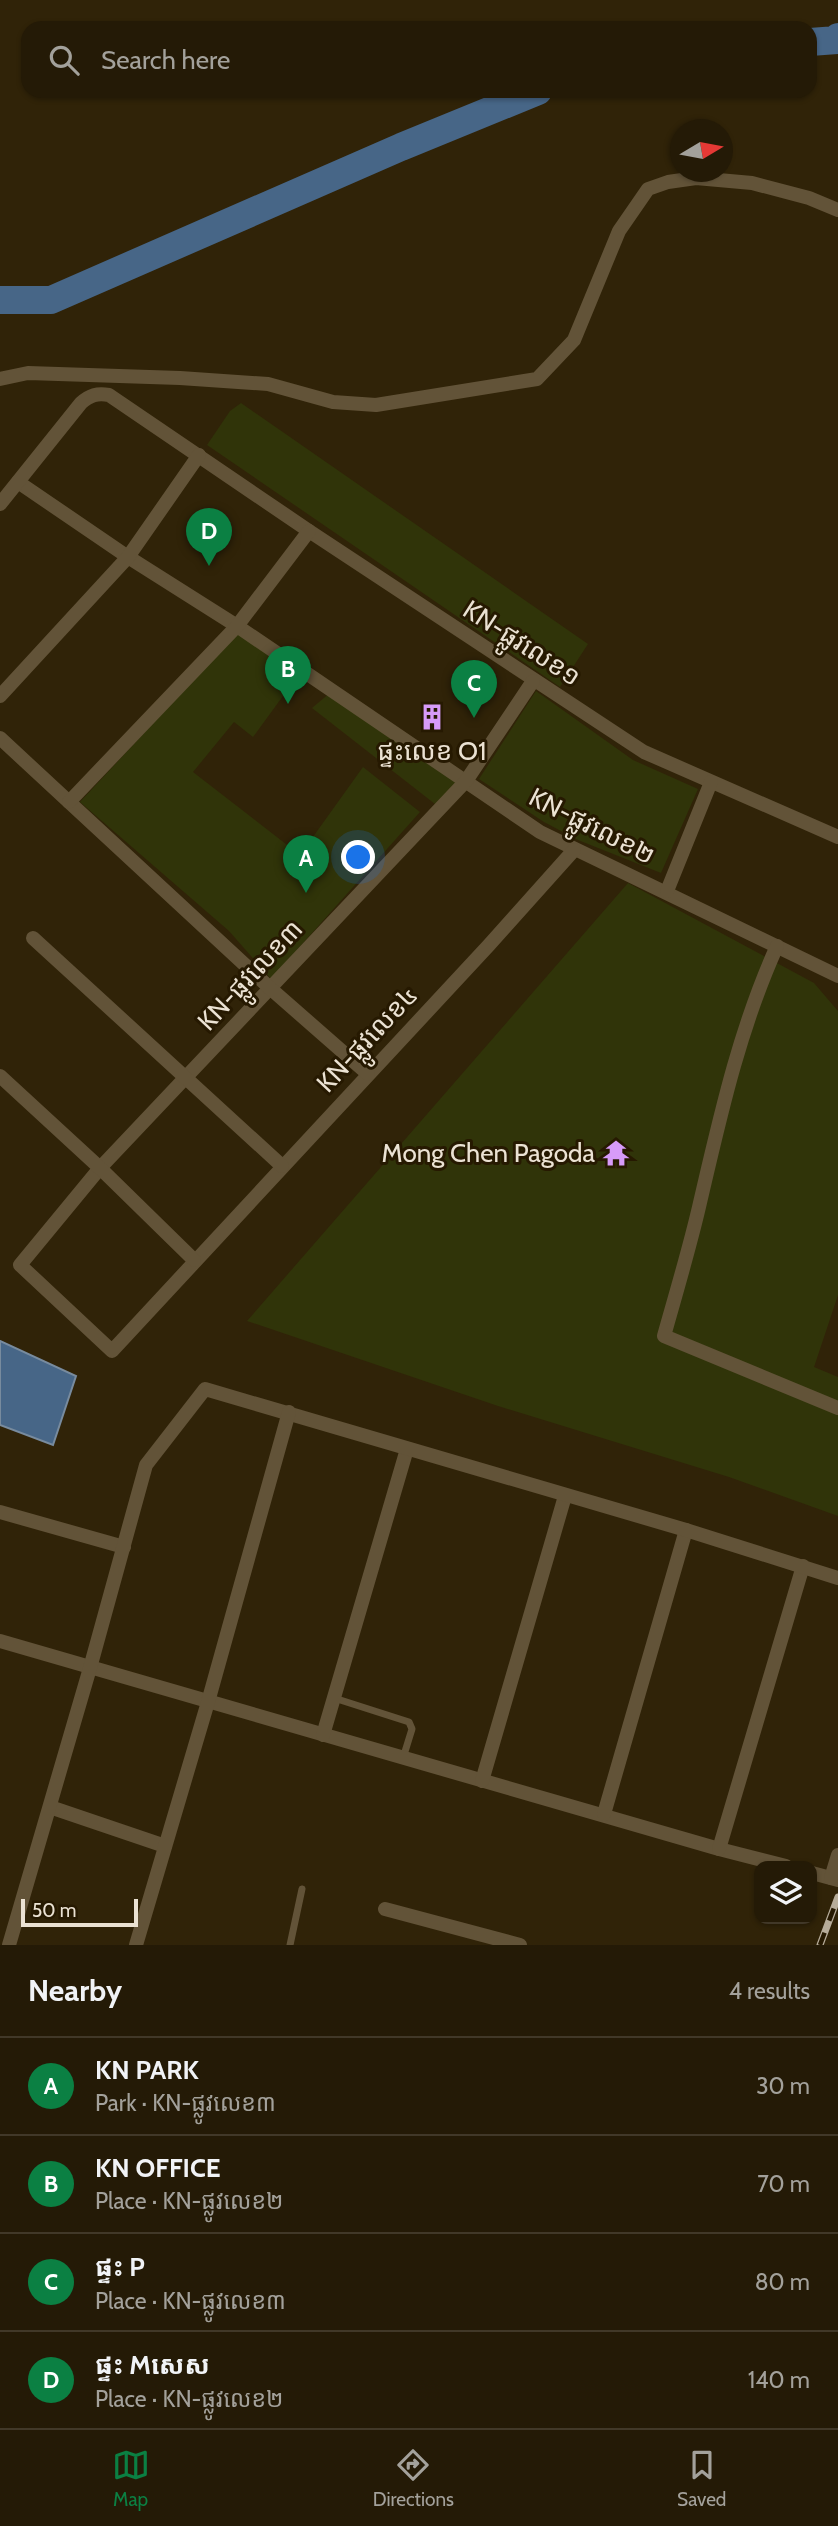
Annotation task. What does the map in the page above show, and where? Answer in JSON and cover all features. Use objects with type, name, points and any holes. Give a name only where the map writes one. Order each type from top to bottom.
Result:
[{"type":"street","points":[[0,379],[28,373],[223,380],[268,384],[333,402],[376,405],[537,379],[574,340],[619,231],[648,189],[696,178],[752,183],[809,198],[838,210]]},
{"type":"street","name":"KN-ផ្លូវលេខ១","points":[[18,482],[81,403],[89,396],[99,393],[109,395],[533,681],[644,752],[838,838]]},
{"type":"street","points":[[0,696],[128,557],[199,455]]},
{"type":"street","points":[[0,503],[18,482]]},
{"type":"street","name":"KN-ផ្លូវលេខ២","points":[[18,482],[128,557],[237,626],[540,832],[667,891],[838,976]]},
{"type":"street","points":[[69,802],[237,626],[309,531]]},
{"type":"street","name":"KN-ផ្លូវលេខ៣","points":[[194,1260],[112,1351],[20,1265],[100,1168],[466,782],[533,681]]},
{"type":"street","points":[[0,738],[271,989],[368,1074]]},
{"type":"street","points":[[667,891],[712,782]]},
{"type":"street","name":"KN-ផ្លូវលេខ៤","points":[[194,1260],[574,850]]},
{"type":"street","points":[[33,938],[282,1166]]},
{"type":"street","points":[[777,946],[766,970],[727,1084],[699,1209],[664,1336],[838,1408]]},
{"type":"street","points":[[0,1076],[194,1260]]},
{"type":"street","points":[[9,1945],[146,1465],[205,1389],[686,1530],[838,1578]]},
{"type":"street","points":[[136,1945],[208,1702],[289,1412]]},
{"type":"street","points":[[323,1735],[407,1449]]},
{"type":"street","points":[[482,1781],[565,1496]]},
{"type":"street","points":[[0,1512],[124,1547]]},
{"type":"street","points":[[604,1814],[686,1530]]},
{"type":"street","points":[[719,1849],[803,1566]]},
{"type":"street","points":[[0,1642],[766,1861]]},
{"type":"street","points":[[50,1807],[165,1846]]},
{"type":"street","points":[[817,1874],[835,1879],[838,1855]]},
{"type":"street","points":[[385,1909],[520,1945]]},
{"type":"lane","points":[[334,1698],[408,1722],[412,1729],[403,1758]]},
{"type":"lane","points":[[290,1945],[302,1889]]},
{"type":"green space","points":[[241,403],[588,644],[560,687],[207,445],[230,411]]},
{"type":"green space","points":[[239,631],[302,670],[253,737],[234,722],[193,772],[300,855],[363,767],[420,812],[271,979],[229,931],[80,802]]},
{"type":"green space","points":[[536,691],[633,760],[698,789],[661,873],[578,840],[544,822],[479,779]]},
{"type":"green space","points":[[330,693],[457,781],[435,804],[312,708]]},
{"type":"green space","name":"Mong Chen Pagoda","points":[[628,883],[814,983],[838,1011],[838,1295],[814,1367],[838,1377],[838,1516],[729,1477],[498,1406],[247,1321]]},
{"type":"water","points":[[0,1341],[76,1376],[53,1445],[0,1425]]},
{"type":"waterway","points":[[817,41],[837,40],[838,37]]},
{"type":"waterway","points":[[0,300],[51,300],[401,147],[521,98]]},
{"type":"railway","points":[[820,1945],[838,1897]]},
{"type":"place","name":"ផ្ទះ Mសេស","points":[[209,566]]},
{"type":"place","name":"KN OFFICE","points":[[288,704]]},
{"type":"place","name":"ផ្ទះលេខ O1","points":[[432,717]]},
{"type":"place","name":"ផ្ទះ P","points":[[474,718]]},
{"type":"place","name":"KN PARK","points":[[306,893]]},
{"type":"place","name":"Mong Chen Pagoda","points":[[616,1153]]}]
